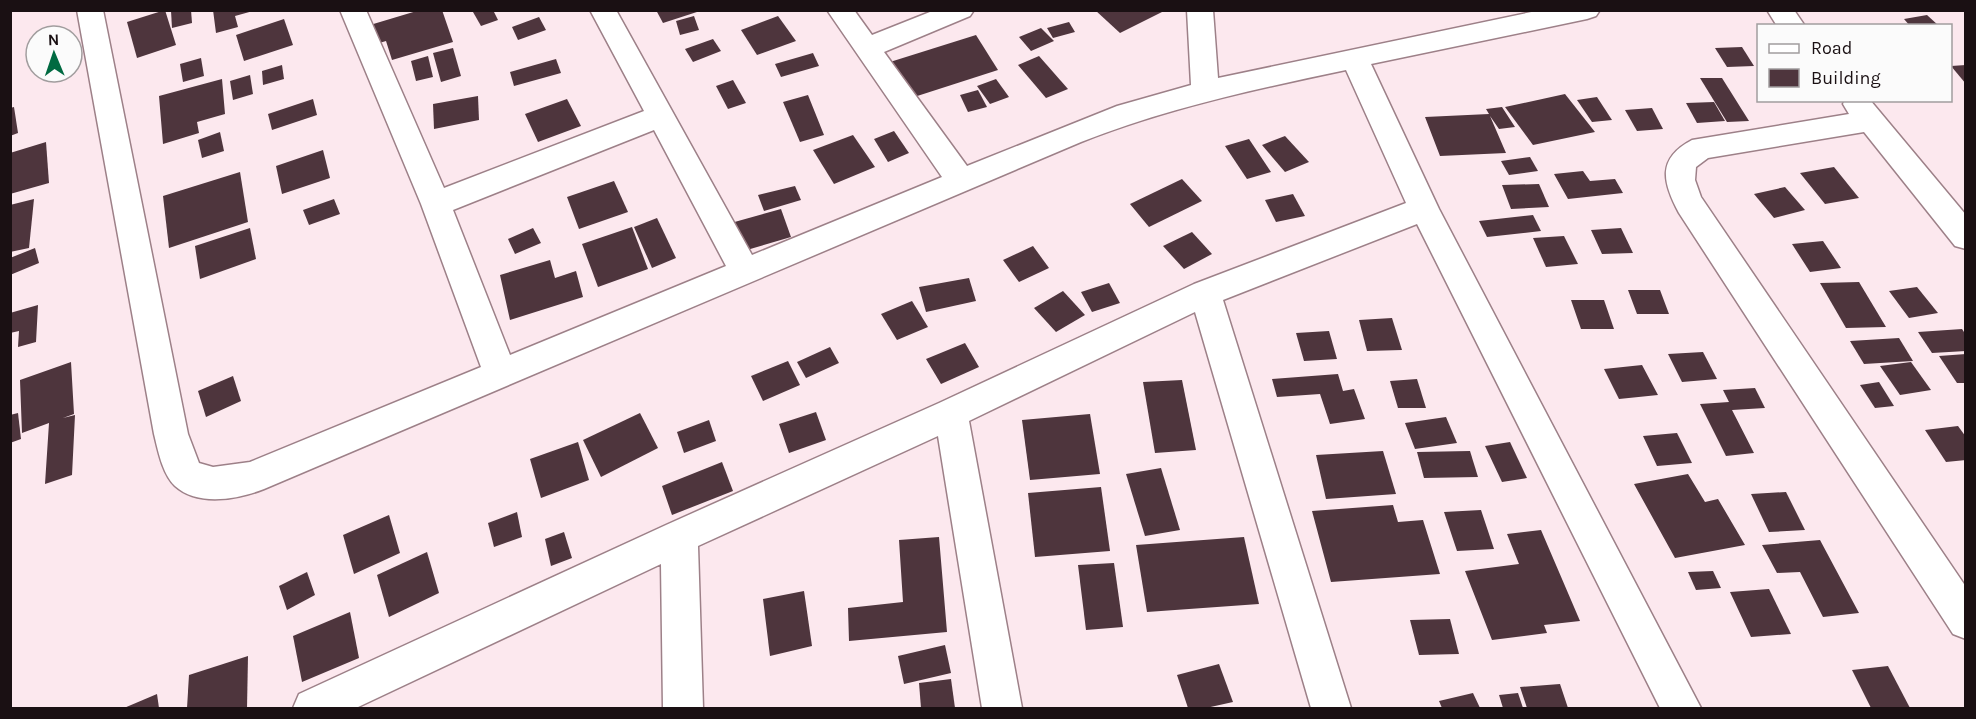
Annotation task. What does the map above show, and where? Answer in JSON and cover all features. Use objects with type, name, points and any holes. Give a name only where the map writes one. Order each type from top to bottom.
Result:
[{"type":"street","points":[[90,10],[171,434],[182,468],[193,479],[208,483],[228,483],[252,478],[1127,113],[1205,90],[1587,10]]},
{"type":"street","points":[[353,10],[436,204],[501,375]]},
{"type":"street","points":[[603,10],[746,273]]},
{"type":"street","points":[[840,10],[961,181]]},
{"type":"street","points":[[867,48],[961,10]]},
{"type":"street","points":[[1200,10],[1205,90]]},
{"type":"street","points":[[1780,10],[1790,24]]},
{"type":"street","points":[[1355,59],[1424,209],[1681,708]]},
{"type":"street","points":[[1965,237],[1863,111],[1702,148],[1685,159],[1680,168],[1679,179],[1690,205],[1965,621]]},
{"type":"street","points":[[436,204],[660,116]]},
{"type":"street","points":[[313,708],[679,537],[951,414],[1205,293],[1424,209]]},
{"type":"street","points":[[1205,293],[1331,708]]},
{"type":"street","points":[[951,414],[1002,708]]},
{"type":"street","points":[[679,537],[683,708]]},
{"type":"building","points":[[165,10],[176,45],[137,58],[127,22]]},
{"type":"building","points":[[191,10],[192,23],[172,28],[171,11]]},
{"type":"building","points":[[213,10],[253,11],[235,16],[238,27],[216,33]]},
{"type":"building","points":[[420,10],[442,10],[453,42],[392,60],[386,41],[376,44],[370,25]]},
{"type":"building","points":[[493,10],[498,20],[481,26],[473,12]]},
{"type":"building","points":[[656,10],[700,10],[700,11],[663,23]]},
{"type":"building","points":[[1095,10],[1166,10],[1120,33]]},
{"type":"building","points":[[1927,15],[1937,24],[1908,24],[1904,19]]},
{"type":"building","points":[[694,16],[699,30],[680,35],[676,21]]},
{"type":"building","points":[[778,16],[796,41],[757,55],[741,30]]},
{"type":"building","points":[[539,17],[546,30],[518,40],[512,27]]},
{"type":"building","points":[[284,19],[293,45],[244,61],[236,35]]},
{"type":"building","points":[[1069,22],[1075,32],[1053,38],[1047,28]]},
{"type":"building","points":[[1041,28],[1054,41],[1031,51],[1019,37]]},
{"type":"building","points":[[976,35],[998,70],[911,98],[890,62]]},
{"type":"building","points":[[713,39],[721,51],[693,62],[685,49]]},
{"type":"building","points":[[1742,47],[1754,66],[1727,67],[1715,48]]},
{"type":"building","points":[[453,48],[461,76],[441,82],[433,53]]},
{"type":"building","points":[[813,53],[819,66],[781,77],[775,64]]},
{"type":"building","points":[[428,56],[433,77],[416,81],[411,61]]},
{"type":"building","points":[[1039,56],[1068,89],[1046,98],[1018,65]]},
{"type":"building","points":[[201,58],[204,76],[183,82],[180,64]]},
{"type":"building","points":[[556,59],[561,73],[514,86],[510,72]]},
{"type":"building","points":[[282,65],[284,79],[263,85],[262,71]]},
{"type":"building","points":[[1966,65],[1966,84],[1952,67]]},
{"type":"building","points":[[250,75],[253,94],[233,100],[230,81]]},
{"type":"building","points":[[1700,78],[1722,78],[1749,121],[1727,122]]},
{"type":"building","points":[[222,79],[225,114],[197,122],[199,133],[163,144],[159,96]]},
{"type":"building","points":[[996,79],[1009,97],[990,104],[977,86]]},
{"type":"building","points":[[733,80],[746,103],[728,109],[716,86]]},
{"type":"building","points":[[978,90],[987,107],[968,112],[960,95]]},
{"type":"building","points":[[1565,94],[1595,132],[1533,145],[1505,107]]},
{"type":"building","points":[[808,95],[824,135],[800,142],[783,102]]},
{"type":"building","points":[[478,96],[479,120],[434,129],[433,104]]},
{"type":"building","points":[[1597,97],[1612,120],[1592,122],[1577,100]]},
{"type":"building","points":[[313,99],[317,115],[272,130],[268,114]]},
{"type":"building","points":[[567,99],[581,126],[538,142],[525,114]]},
{"type":"building","points":[[1714,102],[1725,121],[1697,123],[1686,103]]},
{"type":"building","points":[[14,107],[18,133],[10,136],[10,108]]},
{"type":"building","points":[[1502,107],[1515,127],[1499,129],[1490,116],[1506,153],[1440,156],[1425,117],[1489,114],[1486,109]]},
{"type":"building","points":[[1652,108],[1663,129],[1637,131],[1625,110]]},
{"type":"building","points":[[894,131],[909,153],[888,162],[874,139]]},
{"type":"building","points":[[220,132],[224,151],[202,158],[198,140]]},
{"type":"building","points":[[853,135],[875,167],[834,184],[813,150]]},
{"type":"building","points":[[1285,136],[1309,162],[1285,172],[1262,145]]},
{"type":"building","points":[[1249,139],[1271,172],[1247,179],[1225,146]]},
{"type":"building","points":[[46,142],[49,183],[10,194],[10,153]]},
{"type":"building","points":[[323,150],[330,178],[282,194],[276,166]]},
{"type":"building","points":[[1530,157],[1538,171],[1509,175],[1501,161]]},
{"type":"building","points":[[1834,167],[1859,198],[1825,204],[1800,173]]},
{"type":"building","points":[[1583,171],[1590,181],[1615,179],[1623,193],[1568,199],[1554,174]]},
{"type":"building","points":[[240,172],[248,222],[169,248],[163,196]]},
{"type":"building","points":[[1182,179],[1202,201],[1149,227],[1130,204]]},
{"type":"building","points":[[614,181],[628,212],[579,229],[567,197]]},
{"type":"building","points":[[1539,184],[1549,207],[1511,209],[1502,185]]},
{"type":"building","points":[[795,186],[801,200],[764,211],[758,195]]},
{"type":"building","points":[[1785,187],[1805,210],[1774,218],[1754,194]]},
{"type":"building","points":[[1293,194],[1305,216],[1276,222],[1265,200]]},
{"type":"building","points":[[34,199],[29,248],[10,252],[10,205]]},
{"type":"building","points":[[334,199],[340,214],[309,225],[303,210]]},
{"type":"building","points":[[781,209],[791,237],[740,252],[731,223]]},
{"type":"building","points":[[1533,215],[1541,231],[1487,237],[1479,221]]},
{"type":"building","points":[[657,218],[676,258],[652,268],[634,227]]},
{"type":"building","points":[[632,227],[648,269],[598,287],[582,244]]},
{"type":"building","points":[[250,228],[256,259],[200,279],[195,246]]},
{"type":"building","points":[[533,228],[541,243],[515,254],[508,239]]},
{"type":"building","points":[[1621,228],[1633,253],[1602,254],[1591,230]]},
{"type":"building","points":[[1192,232],[1212,254],[1184,269],[1163,246]]},
{"type":"building","points":[[1564,236],[1578,264],[1546,267],[1533,238]]},
{"type":"building","points":[[1823,241],[1841,268],[1810,272],[1792,244]]},
{"type":"building","points":[[1033,246],[1049,268],[1019,282],[1003,260]]},
{"type":"building","points":[[35,248],[39,263],[10,275],[10,258]]},
{"type":"building","points":[[550,260],[555,278],[576,271],[583,297],[510,320],[500,275]]},
{"type":"building","points":[[969,278],[976,301],[926,312],[919,287]]},
{"type":"building","points":[[1859,282],[1886,327],[1846,328],[1820,283]]},
{"type":"building","points":[[1109,283],[1120,303],[1092,312],[1081,292]]},
{"type":"building","points":[[1917,287],[1938,313],[1909,318],[1889,291]]},
{"type":"building","points":[[1628,290],[1660,290],[1669,314],[1637,314]]},
{"type":"building","points":[[1063,291],[1085,315],[1056,332],[1034,308]]},
{"type":"building","points":[[1571,300],[1604,300],[1614,329],[1581,329]]},
{"type":"building","points":[[912,301],[928,327],[897,340],[881,314]]},
{"type":"building","points":[[38,305],[36,342],[18,347],[19,331],[10,333],[10,313]]},
{"type":"building","points":[[1392,318],[1402,350],[1367,351],[1359,320]]},
{"type":"building","points":[[1962,329],[1966,335],[1966,351],[1932,353],[1918,332]]},
{"type":"building","points":[[1329,331],[1337,359],[1304,361],[1296,333]]},
{"type":"building","points":[[1899,338],[1913,361],[1864,364],[1850,341]]},
{"type":"building","points":[[965,343],[979,367],[941,384],[926,359]]},
{"type":"building","points":[[830,347],[839,363],[806,378],[797,362]]},
{"type":"building","points":[[1703,352],[1717,379],[1682,382],[1668,354]]},
{"type":"building","points":[[1966,354],[1966,383],[1957,383],[1939,356]]},
{"type":"building","points":[[788,361],[800,385],[763,401],[751,376]]},
{"type":"building","points":[[71,362],[74,414],[63,418],[75,415],[72,475],[45,484],[49,423],[22,433],[20,380]]},
{"type":"building","points":[[1911,362],[1931,390],[1900,395],[1880,366]]},
{"type":"building","points":[[1642,365],[1658,395],[1619,399],[1604,369]]},
{"type":"building","points":[[1338,374],[1343,391],[1354,389],[1365,419],[1330,424],[1320,394],[1277,397],[1272,379]]},
{"type":"building","points":[[233,376],[241,401],[206,417],[198,391]]},
{"type":"building","points":[[1417,379],[1426,408],[1398,408],[1390,381]]},
{"type":"building","points":[[1182,380],[1196,450],[1155,453],[1143,382]]},
{"type":"building","points":[[1879,382],[1894,406],[1875,408],[1860,385]]},
{"type":"building","points":[[1755,388],[1765,408],[1732,410],[1754,453],[1726,456],[1700,404],[1729,402],[1723,390]]},
{"type":"building","points":[[816,412],[826,440],[789,453],[779,424]]},
{"type":"building","points":[[18,413],[21,439],[10,443],[10,415]]},
{"type":"building","points":[[640,413],[658,448],[601,477],[583,440]]},
{"type":"building","points":[[1090,414],[1100,474],[1030,480],[1022,420]]},
{"type":"building","points":[[1446,417],[1457,443],[1415,449],[1405,423]]},
{"type":"building","points":[[709,420],[716,441],[684,453],[677,432]]},
{"type":"building","points":[[1958,426],[1966,437],[1966,460],[1946,462],[1925,430]]},
{"type":"building","points":[[1677,433],[1692,463],[1657,466],[1643,436]]},
{"type":"building","points":[[578,442],[589,480],[541,498],[530,459]]},
{"type":"building","points":[[1510,442],[1527,478],[1502,482],[1485,446]]},
{"type":"building","points":[[1383,451],[1396,494],[1326,499],[1316,455]]},
{"type":"building","points":[[1470,451],[1478,477],[1424,478],[1417,452]]},
{"type":"building","points":[[722,462],[733,491],[672,515],[662,486]]},
{"type":"building","points":[[1161,468],[1180,530],[1145,536],[1126,474]]},
{"type":"building","points":[[1688,474],[1705,502],[1718,499],[1745,545],[1675,558],[1634,484]]},
{"type":"building","points":[[1101,487],[1110,551],[1035,557],[1028,493]]},
{"type":"building","points":[[1786,492],[1805,530],[1769,532],[1751,494]]},
{"type":"building","points":[[1393,505],[1398,522],[1423,520],[1440,574],[1331,582],[1312,511]]},
{"type":"building","points":[[1481,510],[1494,549],[1457,551],[1444,512]]},
{"type":"building","points":[[517,512],[522,537],[494,547],[488,523]]},
{"type":"building","points":[[389,515],[400,553],[354,574],[343,535]]},
{"type":"building","points":[[1541,530],[1580,621],[1544,625],[1547,633],[1492,640],[1465,571],[1519,564],[1507,534]]},
{"type":"building","points":[[564,532],[572,558],[551,566],[545,539]]},
{"type":"building","points":[[939,537],[947,632],[849,641],[848,608],[903,602],[899,540]]},
{"type":"building","points":[[1244,537],[1259,604],[1147,612],[1136,545]]},
{"type":"building","points":[[1820,540],[1859,613],[1823,617],[1800,572],[1777,573],[1762,545]]},
{"type":"building","points":[[427,552],[439,593],[389,617],[377,575]]},
{"type":"building","points":[[1114,563],[1123,627],[1086,630],[1078,565]]},
{"type":"building","points":[[1713,571],[1721,588],[1696,590],[1688,572]]},
{"type":"building","points":[[307,572],[315,595],[287,610],[279,586]]},
{"type":"building","points":[[1769,589],[1791,634],[1751,637],[1730,592]]},
{"type":"building","points":[[804,591],[812,646],[770,656],[763,599]]},
{"type":"building","points":[[350,612],[359,658],[302,682],[293,636]]},
{"type":"building","points":[[1450,619],[1459,654],[1419,655],[1410,620]]},
{"type":"building","points":[[945,645],[951,673],[904,684],[898,656]]},
{"type":"building","points":[[248,656],[247,708],[187,708],[189,675]]},
{"type":"building","points":[[1219,664],[1233,702],[1206,708],[1188,708],[1177,675]]},
{"type":"building","points":[[1888,666],[1910,708],[1871,708],[1852,670]]},
{"type":"building","points":[[951,679],[955,708],[921,708],[919,683]]},
{"type":"building","points":[[1560,684],[1568,708],[1527,708],[1520,687]]},
{"type":"building","points":[[1473,693],[1480,708],[1442,708],[1439,701]]},
{"type":"building","points":[[1518,693],[1523,708],[1503,708],[1499,695]]},
{"type":"building","points":[[157,694],[159,708],[124,708]]}]
